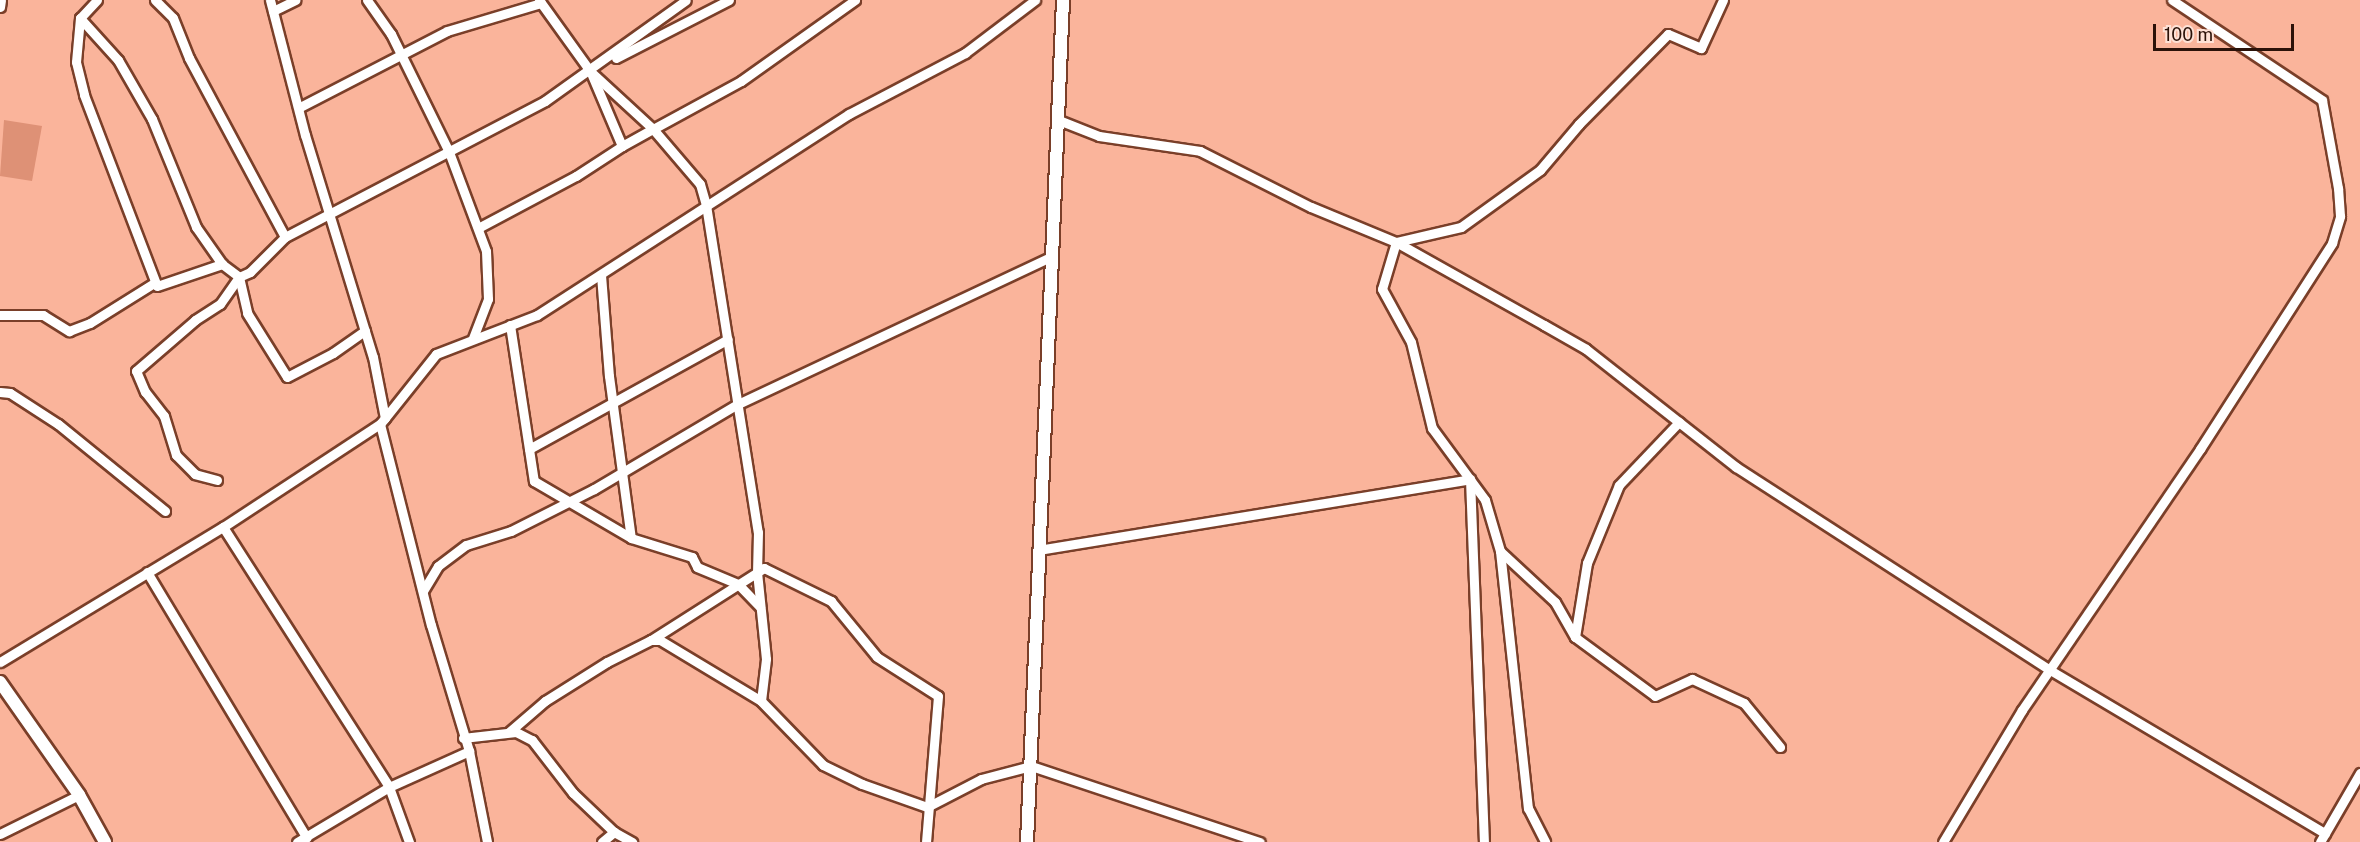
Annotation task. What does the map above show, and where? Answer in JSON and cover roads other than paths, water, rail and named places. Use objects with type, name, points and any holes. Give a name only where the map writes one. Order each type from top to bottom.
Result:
[{"type":"street","points":[[0,7],[1,0]]},
{"type":"street","points":[[97,0],[80,18],[76,62],[84,95],[116,171],[154,283]]},
{"type":"street","points":[[155,0],[173,18],[189,58],[285,237]]},
{"type":"street","points":[[270,0],[328,212],[364,331],[382,421],[423,591],[463,738],[469,752],[487,842]]},
{"type":"street","points":[[273,11],[296,0]]},
{"type":"street","points":[[367,0],[400,53],[449,152],[486,251],[488,299],[473,338]]},
{"type":"street","points":[[590,71],[729,0]]},
{"type":"street","points":[[478,228],[576,176],[622,146],[741,81],[855,0]]},
{"type":"street","points":[[0,662],[223,527],[382,421],[436,354],[537,315],[849,114],[965,53],[1035,0]]},
{"type":"street","points":[[1396,242],[1461,227],[1540,170],[1578,124],[1668,34],[1701,48],[1723,0]]},
{"type":"street","points":[[1943,842],[2049,670],[2268,346],[2332,243],[2340,216],[2322,100],[2172,0]]},
{"type":"street","points":[[300,108],[400,53],[447,31],[540,2],[590,71],[653,129],[700,184],[706,205],[758,532],[757,572],[766,659],[761,701]]},
{"type":"street","points":[[217,480],[195,474],[176,455],[164,416],[145,392],[136,371],[220,304],[239,277],[250,272],[285,237],[328,212],[545,101],[590,71],[679,2]]},
{"type":"street","points":[[1027,842],[1060,2]]},
{"type":"street","points":[[80,18],[118,60],[152,119],[196,227],[222,264],[239,277],[248,313],[287,377],[333,353],[364,331]]},
{"type":"street","points":[[590,71],[622,146]]},
{"type":"street","points":[[1056,119],[1099,136],[1200,151],[1311,207],[1396,242],[1586,349],[1736,467],[2049,670],[2325,833]]},
{"type":"street","points":[[1396,242],[1382,289],[1410,342],[1432,428],[1485,500],[1500,551],[1528,808],[1545,842]]},
{"type":"street","points":[[423,591],[438,566],[466,545],[511,531],[622,473],[738,404],[1051,257]]},
{"type":"street","points":[[0,315],[43,315],[69,331],[90,323],[154,283],[174,284],[222,264]]},
{"type":"street","points":[[601,275],[613,405],[631,538]]},
{"type":"street","points":[[510,325],[534,481],[631,538],[692,557],[697,567],[738,584],[760,607]]},
{"type":"street","points":[[529,449],[613,405],[728,339]]},
{"type":"street","points":[[0,392],[10,393],[58,424],[165,510]]},
{"type":"street","points":[[1575,637],[1587,563],[1619,485],[1679,422]]},
{"type":"street","points":[[1038,550],[1470,479]]},
{"type":"street","points":[[1470,479],[1484,842]]},
{"type":"street","points":[[223,527],[389,787],[409,842]]},
{"type":"street","points":[[1500,551],[1555,602],[1575,637],[1655,696],[1692,679],[1744,704],[1780,747]]},
{"type":"street","points":[[509,732],[545,701],[607,662],[651,640],[764,568],[831,601],[877,657],[938,696],[927,807],[926,842]]},
{"type":"street","points":[[147,572],[313,838]]},
{"type":"street","points":[[651,640],[681,651],[761,701],[823,765],[861,784],[927,807],[981,778],[1031,766],[1260,842]]},
{"type":"street","points":[[0,682],[79,795],[105,842]]},
{"type":"street","points":[[463,738],[509,732],[532,740],[573,793],[614,832],[632,842]]},
{"type":"street","points":[[297,842],[313,838],[389,787],[469,752]]},
{"type":"street","points":[[2320,842],[2360,774]]},
{"type":"street","points":[[0,834],[79,795]]},
{"type":"street","points":[[602,842],[614,832]]}]
